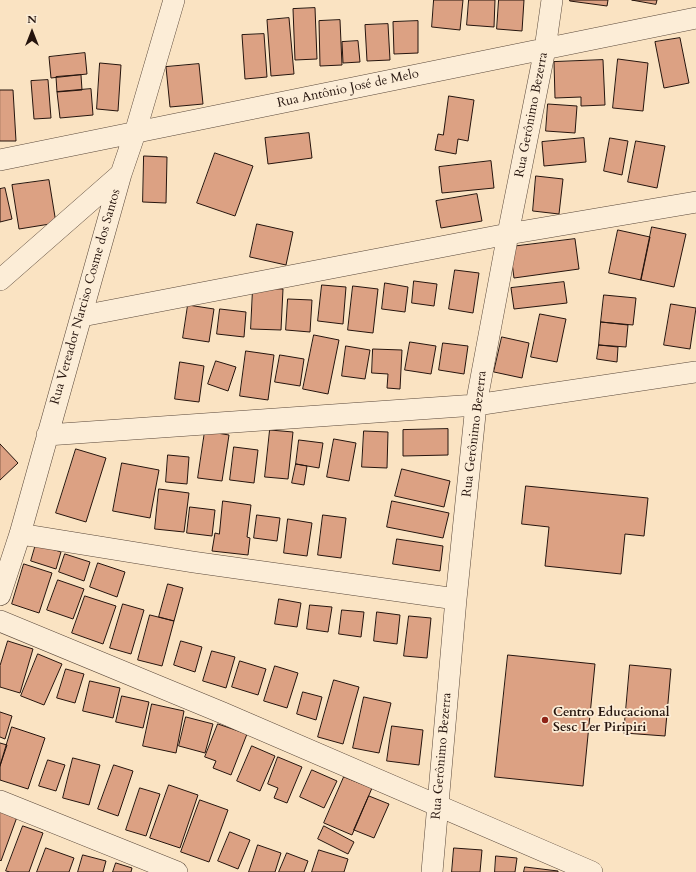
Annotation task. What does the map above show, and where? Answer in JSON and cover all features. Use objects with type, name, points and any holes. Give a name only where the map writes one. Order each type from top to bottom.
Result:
[{"type":"street","name":"Rua Vereador Narciso Cosme dos Santos","points":[[0,595],[20,534],[122,174],[174,0]]},
{"type":"street","name":"Rua Gerônimo Bezerra","points":[[432,872],[456,600],[476,405],[545,48],[552,0]]},
{"type":"street","name":"Rua Antônio José de Melo","points":[[0,160],[696,18]]},
{"type":"street","points":[[0,280],[122,174]]},
{"type":"street","points":[[82,316],[508,234],[696,202]]},
{"type":"street","points":[[47,435],[476,405],[696,372]]},
{"type":"street","points":[[20,534],[193,562],[456,600]]},
{"type":"street","points":[[0,621],[223,713],[592,872]]},
{"type":"street","points":[[0,801],[177,872]]},
{"type":"building","points":[[434,0],[463,0],[460,30],[432,27]]},
{"type":"building","points":[[469,0],[495,0],[494,27],[467,25]]},
{"type":"building","points":[[499,0],[524,0],[522,31],[497,29]]},
{"type":"building","points":[[570,0],[608,0],[607,6]]},
{"type":"building","points":[[632,0],[657,0],[656,4]]},
{"type":"building","points":[[315,8],[317,59],[295,60],[293,9]]},
{"type":"building","points":[[289,18],[294,74],[271,76],[267,20]]},
{"type":"building","points":[[340,20],[342,65],[320,66],[319,21]]},
{"type":"building","points":[[418,21],[418,53],[394,54],[393,22]]},
{"type":"building","points":[[388,24],[390,60],[367,61],[365,25]]},
{"type":"building","points":[[264,34],[267,77],[245,79],[242,35]]},
{"type":"building","points":[[680,38],[689,83],[664,88],[655,42]]},
{"type":"building","points":[[358,41],[360,62],[343,63],[342,42]]},
{"type":"building","points":[[85,53],[87,74],[51,78],[49,57]]},
{"type":"building","points":[[618,59],[648,63],[643,111],[613,108]]},
{"type":"building","points":[[603,60],[605,105],[581,106],[581,97],[555,98],[554,62]]},
{"type":"building","points":[[100,63],[121,65],[118,111],[97,109]]},
{"type":"building","points":[[199,64],[203,104],[170,107],[166,67]]},
{"type":"building","points":[[81,75],[82,90],[57,92],[56,77]]},
{"type":"building","points":[[48,80],[51,118],[34,119],[31,81]]},
{"type":"building","points":[[91,89],[93,115],[60,118],[57,92]]},
{"type":"building","points":[[0,90],[13,90],[16,141],[0,141]]},
{"type":"building","points":[[449,96],[474,100],[468,141],[458,139],[456,154],[435,150],[438,134],[443,135]]},
{"type":"building","points":[[548,104],[577,106],[575,133],[546,131]]},
{"type":"building","points":[[309,133],[312,158],[268,164],[265,138]]},
{"type":"building","points":[[584,138],[586,162],[544,166],[542,142]]},
{"type":"building","points":[[610,138],[628,141],[622,175],[604,171]]},
{"type":"building","points":[[636,141],[665,146],[657,188],[628,182]]},
{"type":"building","points":[[215,153],[253,166],[235,216],[197,203]]},
{"type":"building","points":[[144,156],[167,157],[166,203],[143,202]]},
{"type":"building","points":[[491,161],[494,188],[442,193],[439,167]]},
{"type":"building","points":[[536,176],[563,179],[559,214],[533,211]]},
{"type":"building","points":[[49,180],[56,223],[19,229],[12,185]]},
{"type":"building","points":[[5,188],[12,219],[0,222],[0,189]]},
{"type":"building","points":[[477,194],[482,221],[441,228],[436,201]]},
{"type":"building","points":[[257,224],[293,232],[286,265],[250,257]]},
{"type":"building","points":[[652,227],[686,234],[674,287],[641,280]]},
{"type":"building","points":[[618,230],[650,237],[641,280],[609,273]]},
{"type":"building","points":[[575,239],[579,269],[514,278],[510,247]]},
{"type":"building","points":[[455,270],[479,273],[473,313],[449,309]]},
{"type":"building","points":[[414,281],[437,284],[434,306],[412,303]]},
{"type":"building","points":[[564,282],[567,303],[514,309],[511,288]]},
{"type":"building","points":[[385,283],[408,287],[405,312],[382,309]]},
{"type":"building","points":[[322,285],[346,287],[343,324],[318,321]]},
{"type":"building","points":[[353,286],[378,289],[373,333],[348,330]]},
{"type":"building","points":[[253,288],[283,289],[281,330],[251,329]]},
{"type":"building","points":[[604,295],[636,298],[633,325],[601,322]]},
{"type":"building","points":[[288,299],[312,300],[310,332],[286,330]]},
{"type":"building","points":[[671,304],[696,308],[690,349],[664,345]]},
{"type":"building","points":[[188,305],[214,309],[209,342],[183,338]]},
{"type":"building","points":[[220,309],[246,312],[244,337],[217,334]]},
{"type":"building","points":[[540,314],[566,319],[557,362],[531,357]]},
{"type":"building","points":[[601,322],[628,325],[626,347],[599,345]]},
{"type":"building","points":[[314,335],[339,340],[328,394],[303,389]]},
{"type":"building","points":[[502,337],[529,343],[522,378],[494,372]]},
{"type":"building","points":[[410,342],[436,346],[431,374],[405,370]]},
{"type":"building","points":[[443,343],[468,346],[464,374],[439,370]]},
{"type":"building","points":[[599,345],[618,347],[617,362],[597,359]]},
{"type":"building","points":[[346,346],[370,350],[365,379],[342,376]]},
{"type":"building","points":[[373,349],[402,350],[400,389],[387,388],[388,374],[372,373]]},
{"type":"building","points":[[246,351],[274,355],[268,400],[240,396]]},
{"type":"building","points":[[280,355],[304,359],[300,386],[275,382]]},
{"type":"building","points":[[216,361],[236,367],[228,391],[208,384]]},
{"type":"building","points":[[180,362],[204,366],[199,402],[175,399]]},
{"type":"building","points":[[448,429],[448,455],[403,456],[403,430]]},
{"type":"building","points":[[270,430],[293,432],[288,479],[265,477]]},
{"type":"building","points":[[205,431],[229,435],[222,481],[198,478]]},
{"type":"building","points":[[364,431],[388,432],[387,468],[362,467]]},
{"type":"building","points":[[334,439],[356,443],[349,481],[327,477]]},
{"type":"building","points":[[299,440],[323,443],[319,468],[296,464]]},
{"type":"building","points":[[0,444],[18,463],[0,480]]},
{"type":"building","points":[[234,447],[258,450],[254,483],[230,480]]},
{"type":"building","points":[[76,449],[106,458],[86,522],[56,513]]},
{"type":"building","points":[[168,455],[189,457],[187,484],[166,482]]},
{"type":"building","points":[[122,463],[159,470],[150,518],[113,511]]},
{"type":"building","points":[[296,464],[307,466],[304,485],[292,483]]},
{"type":"building","points":[[402,469],[450,481],[444,507],[395,496]]},
{"type":"building","points":[[526,486],[648,498],[644,536],[625,534],[621,574],[545,566],[549,527],[522,524]]},
{"type":"building","points":[[159,489],[189,493],[184,532],[155,529]]},
{"type":"building","points":[[223,501],[251,505],[247,537],[250,538],[248,555],[212,551],[215,533],[219,534]]},
{"type":"building","points":[[392,501],[449,513],[443,538],[387,527]]},
{"type":"building","points":[[190,507],[215,510],[212,536],[187,533]]},
{"type":"building","points":[[257,515],[280,518],[277,541],[254,538]]},
{"type":"building","points":[[323,515],[346,518],[341,558],[318,555]]},
{"type":"building","points":[[288,519],[312,523],[307,556],[284,553]]},
{"type":"building","points":[[397,539],[443,546],[440,571],[393,564]]},
{"type":"building","points":[[36,544],[61,552],[56,569],[31,561]]},
{"type":"building","points":[[65,554],[90,562],[84,581],[59,572]]},
{"type":"building","points":[[98,563],[125,572],[117,597],[90,587]]},
{"type":"building","points":[[24,564],[52,573],[39,613],[12,604]]},
{"type":"building","points":[[58,580],[84,589],[73,619],[47,610]]},
{"type":"building","points":[[168,584],[183,588],[174,621],[159,617]]},
{"type":"building","points":[[85,596],[116,606],[103,644],[72,633]]},
{"type":"building","points":[[279,599],[301,603],[297,627],[275,624]]},
{"type":"building","points":[[123,604],[144,610],[131,654],[110,648]]},
{"type":"building","points":[[310,605],[332,607],[328,632],[307,629]]},
{"type":"building","points":[[342,610],[364,612],[361,637],[339,634]]},
{"type":"building","points":[[377,612],[400,615],[397,644],[374,641]]},
{"type":"building","points":[[150,615],[174,621],[162,666],[138,660]]},
{"type":"building","points":[[409,616],[431,618],[427,658],[404,656]]},
{"type":"building","points":[[8,641],[33,649],[20,693],[0,687],[0,666]]},
{"type":"building","points":[[181,641],[202,647],[195,672],[174,665]]},
{"type":"building","points":[[212,651],[235,657],[226,688],[203,681]]},
{"type":"building","points":[[38,654],[62,664],[44,705],[21,696]]},
{"type":"building","name":"Centro Educacional Sesc Ler Piripiri","points":[[508,655],[595,664],[583,786],[495,777]]},
{"type":"building","points":[[240,661],[266,669],[258,695],[232,687]]},
{"type":"building","points":[[630,665],[671,669],[665,736],[624,733]]},
{"type":"building","points":[[275,666],[298,673],[287,708],[264,701]]},
{"type":"building","points":[[66,669],[84,674],[75,703],[57,698]]},
{"type":"building","points":[[334,680],[359,687],[343,744],[318,737]]},
{"type":"building","points":[[90,681],[120,688],[113,718],[83,711]]},
{"type":"building","points":[[303,692],[322,697],[316,720],[297,714]]},
{"type":"building","points":[[122,696],[149,702],[143,728],[116,722]]},
{"type":"building","points":[[364,697],[391,703],[379,753],[353,748]]},
{"type":"building","points":[[152,704],[184,711],[176,753],[143,746]]},
{"type":"building","points":[[0,712],[12,716],[5,739],[0,737]]},
{"type":"building","points":[[186,717],[213,724],[205,753],[179,746]]},
{"type":"building","points":[[218,724],[247,734],[231,775],[213,768],[216,761],[205,757]]},
{"type":"building","points":[[392,726],[423,730],[419,765],[387,761]]},
{"type":"building","points":[[12,727],[45,738],[28,789],[0,780],[0,766]]},
{"type":"building","points":[[0,743],[7,745],[0,766]]},
{"type":"building","points":[[252,746],[275,756],[260,791],[237,781]]},
{"type":"building","points":[[278,757],[302,767],[287,803],[274,798],[278,788],[268,784]]},
{"type":"building","points":[[73,758],[100,765],[89,805],[63,798]]},
{"type":"building","points":[[48,760],[65,765],[56,791],[39,786]]},
{"type":"building","points":[[114,765],[133,771],[118,816],[98,809]]},
{"type":"building","points":[[312,770],[337,781],[324,808],[300,797]]},
{"type":"building","points":[[344,777],[372,788],[352,835],[324,823]]},
{"type":"building","points":[[169,785],[198,795],[180,848],[150,838]]},
{"type":"building","points":[[140,788],[160,794],[146,836],[126,830]]},
{"type":"building","points":[[369,796],[389,804],[374,838],[354,830]]},
{"type":"building","points":[[200,800],[228,810],[209,862],[181,852]]},
{"type":"building","points":[[0,810],[17,817],[1,861],[0,860]]},
{"type":"building","points":[[23,826],[43,833],[29,872],[6,871]]},
{"type":"building","points":[[324,826],[354,842],[348,854],[318,839]]},
{"type":"building","points":[[230,832],[250,840],[238,869],[218,861]]},
{"type":"building","points":[[258,845],[281,853],[275,872],[249,872]]},
{"type":"building","points":[[46,848],[74,858],[69,872],[37,872]]},
{"type":"building","points":[[454,848],[482,850],[480,872],[452,872]]},
{"type":"building","points":[[319,850],[348,859],[344,872],[312,872]]},
{"type":"building","points":[[287,853],[308,861],[304,872],[279,872]]},
{"type":"building","points":[[83,855],[106,861],[103,872],[78,872]]},
{"type":"building","points":[[496,856],[517,858],[515,872],[495,872]]},
{"type":"building","points":[[116,863],[132,868],[131,872],[113,872]]},
{"type":"building","points":[[525,867],[558,871],[558,872],[524,872]]},
{"type":"place","name":"Centro Educacional Sesc Ler Piripiri","points":[[545,720]]}]
